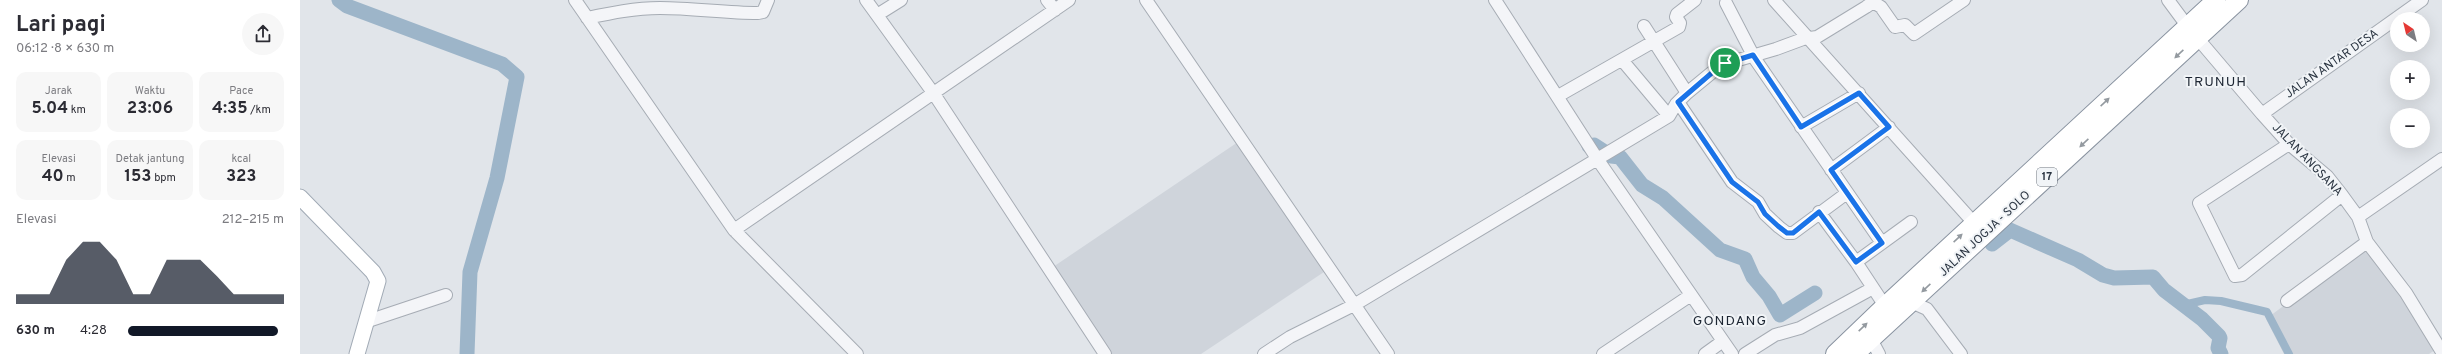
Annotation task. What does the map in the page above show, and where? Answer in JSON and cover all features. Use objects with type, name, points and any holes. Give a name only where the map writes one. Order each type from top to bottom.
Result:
[{"type":"highway","name":"JALAN JOGJA - SOLO","points":[[1836,354],[1885,306],[1904,298],[2193,32],[2216,0]]},
{"type":"highway","name":"JALAN JOGJA - SOLO","points":[[1855,354],[1875,346],[1904,298],[1974,224],[2193,32],[2239,0]]},
{"type":"main road","points":[[300,197],[373,272],[378,281],[368,321],[357,354]]},
{"type":"street","points":[[575,0],[734,230],[857,354]]},
{"type":"street","points":[[586,18],[657,4],[720,13],[758,13],[763,12],[768,0]]},
{"type":"street","points":[[866,0],[934,94],[1105,354]]},
{"type":"street","points":[[877,15],[901,0]]},
{"type":"street","points":[[1047,0],[1055,10]]},
{"type":"street","points":[[734,230],[1069,0]]},
{"type":"street","points":[[1146,0],[1388,354]]},
{"type":"street","points":[[1495,0],[1598,160],[1732,354]]},
{"type":"street","points":[[1558,96],[1679,27],[1680,23],[1676,17],[1677,14],[1695,0]]},
{"type":"street","points":[[1774,0],[1810,38],[1974,224]]},
{"type":"street","points":[[1264,354],[1290,337],[1354,305],[1598,160],[1669,116],[1678,102],[1687,93],[1721,65],[1821,35],[1872,1],[1881,7],[1895,27],[1905,25],[1914,34],[1964,0]]},
{"type":"street","name":"JALAN ANGSANA","points":[[2168,0],[2262,114],[2289,144],[2326,176],[2342,195],[2358,218],[2367,242],[2406,293],[2442,352]]},
{"type":"street","name":"JALAN ANTAR DESA","points":[[2262,114],[2422,0]]},
{"type":"street","points":[[1726,3],[1753,55],[1882,243]]},
{"type":"street","points":[[1644,26],[1687,93]]},
{"type":"street","points":[[1622,60],[1669,116]]},
{"type":"street","points":[[1801,127],[1859,93]]},
{"type":"street","points":[[1678,102],[1729,178],[1758,202],[1765,214],[1787,233],[1793,233],[1819,212],[1847,193]]},
{"type":"street","points":[[1831,170],[1889,127]]},
{"type":"street","points":[[2289,144],[2199,203],[2236,276],[2242,275],[2342,195]]},
{"type":"street","points":[[2358,218],[2442,159]]},
{"type":"street","points":[[1819,212],[1856,262],[1885,306]]},
{"type":"street","points":[[1856,262],[1911,222]]},
{"type":"street","points":[[2287,301],[2367,242]]},
{"type":"street","points":[[1745,354],[1775,336],[1800,328],[1873,288]]},
{"type":"street","points":[[368,321],[446,294]]},
{"type":"street","points":[[1603,354],[1691,295]]},
{"type":"street","points":[[1904,298],[1927,309],[1961,354]]},
{"type":"street","points":[[1705,354],[1724,341]]},
{"type":"shaded area","points":[[1238,142],[1327,270],[1201,354],[1105,354],[1050,269]]},
{"type":"shaded area","points":[[2366,244],[2435,350],[2429,354],[2284,354],[2266,319]]},
{"type":"waterway","points":[[339,0],[347,6],[502,64],[517,77],[497,178],[470,272],[467,354]]},
{"type":"waterway","points":[[1589,146],[1594,145],[1611,156],[1620,157],[1642,185],[1663,198],[1720,250],[1745,259],[1753,277],[1769,296],[1780,315],[1815,293]]},
{"type":"waterway","points":[[1992,244],[2010,230],[2078,260],[2103,275],[2114,278],[2153,277],[2164,290],[2202,319],[2219,336],[2218,348],[2221,354]]},
{"type":"waterway","points":[[2183,305],[2205,300],[2221,301],[2267,312],[2289,354]]},
{"type":"district","name":"TRUNUH","points":[[2216,82]]},
{"type":"district","name":"GONDANG","points":[[1730,321]]},
{"type":"route","points":[[1753,55],[1801,127],[1859,93],[1889,127],[1831,170],[1882,243],[1856,262],[1819,212],[1793,233],[1787,233],[1765,214],[1758,202],[1732,182],[1700,132],[1678,102],[1699,83],[1725,63],[1753,55]]}]
